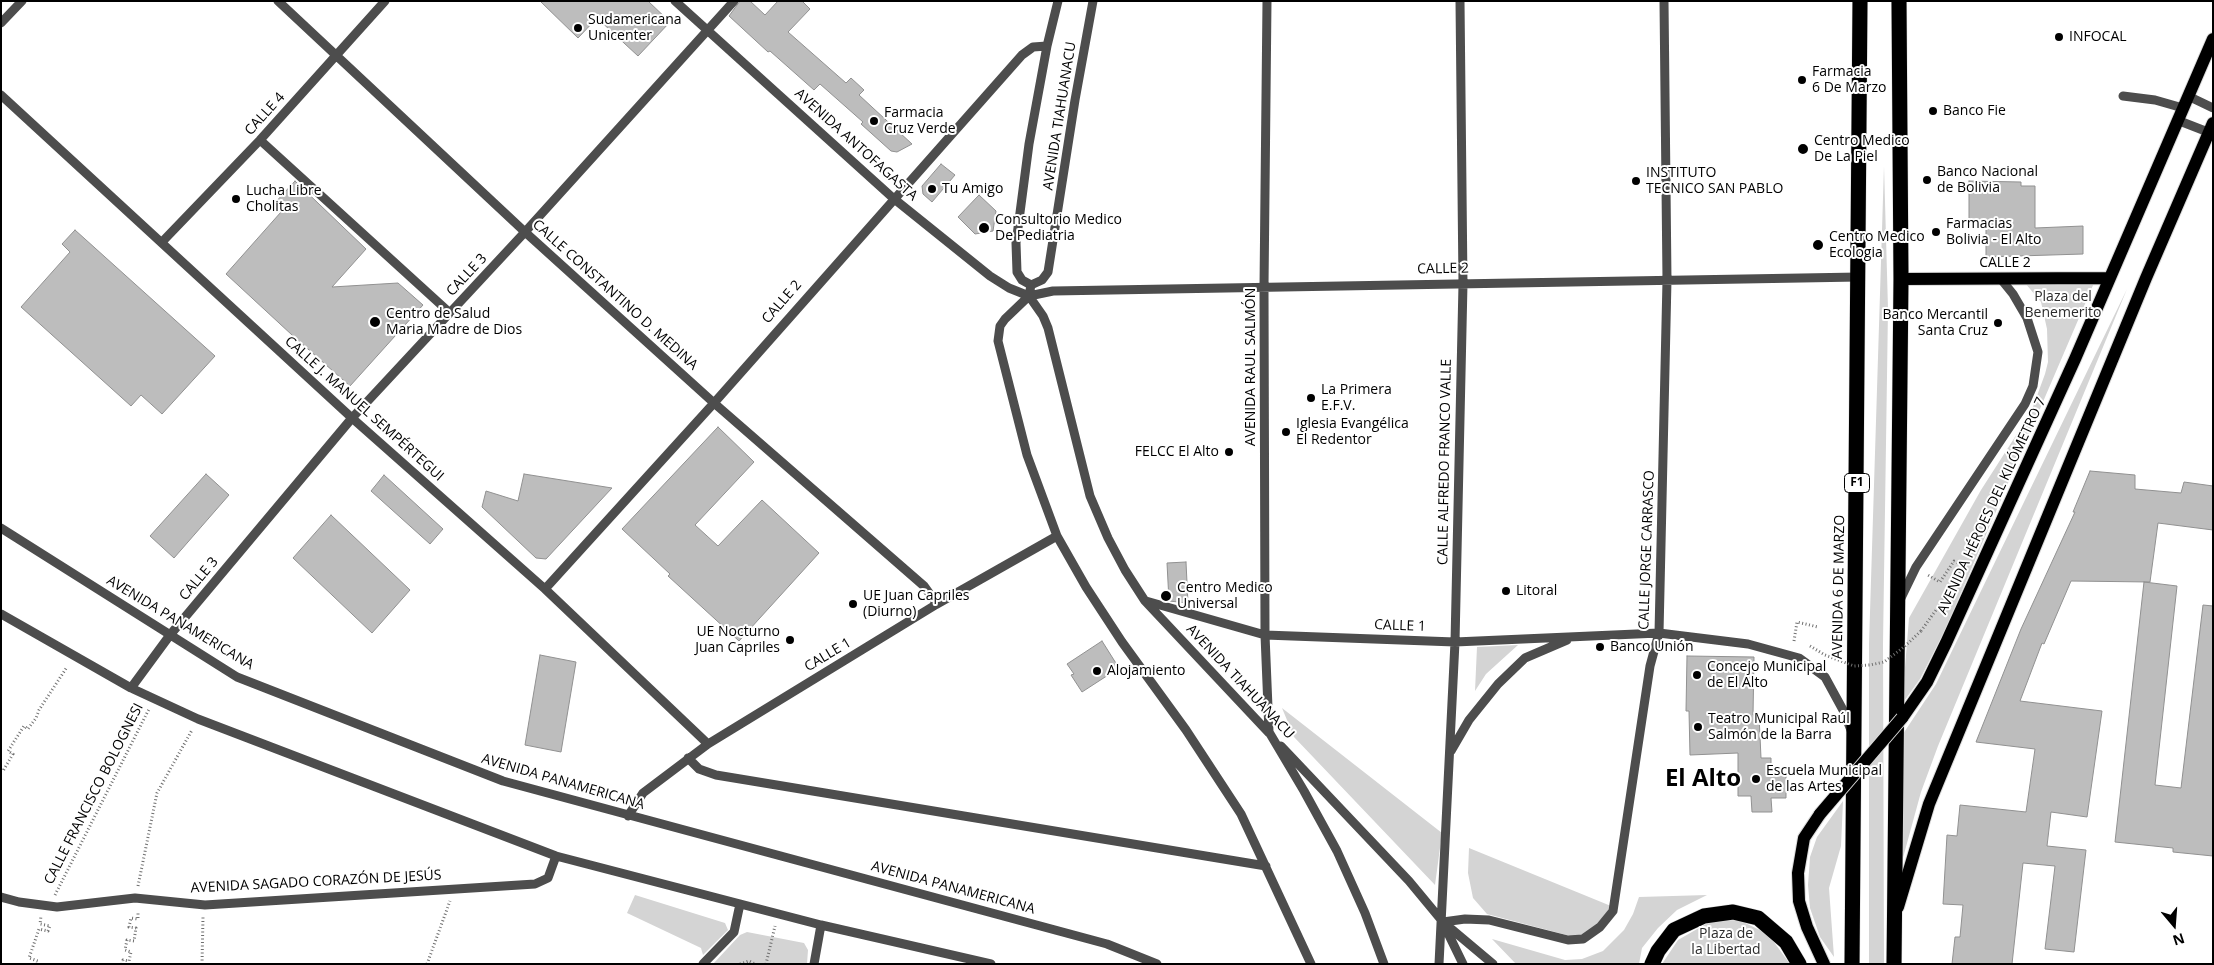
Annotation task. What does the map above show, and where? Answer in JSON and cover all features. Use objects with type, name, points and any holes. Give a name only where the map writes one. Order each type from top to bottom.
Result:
[{"type":"highway","name":"AVENIDA 6 DE MARZO","points":[[1852,964],[1860,1]]},
{"type":"highway","points":[[1895,959],[1893,922],[1901,279],[1900,1]]},
{"type":"highway","points":[[1652,964],[1658,951],[1674,930],[1704,916],[1733,912],[1758,918],[1786,942],[1799,964]]},
{"type":"main road","name":"AVENIDA HÉROES DEL KILÓMETRO 7","points":[[1824,964],[1804,918],[1799,901],[1798,873],[1804,838],[1820,814],[1902,718],[1927,682],[2075,359],[2213,39]]},
{"type":"main road","points":[[1893,922],[1929,804],[2146,278],[2211,130]]},
{"type":"main road","name":"CALLE 2","points":[[1901,279],[2110,278]]},
{"type":"street","points":[[1,23],[22,1]]},
{"type":"street","name":"CALLE CONSTANTINO D. MEDINA","points":[[278,1],[525,232],[714,403],[924,586],[938,604]]},
{"type":"street","name":"CALLE 4","points":[[162,242],[260,140],[385,1]]},
{"type":"street","name":"AVENIDA ANTOFAGASTA","points":[[675,1],[893,198],[990,276],[1009,288],[1029,296]]},
{"type":"street","name":"CALLE 3","points":[[131,688],[170,635],[352,418],[525,232],[734,1]]},
{"type":"street","name":"AVENIDA TIAHUANACU","points":[[1058,1],[1047,46],[1021,191],[1016,243],[1017,272],[1022,280],[1031,286],[1042,280],[1048,272],[1054,248],[1075,100],[1093,1]]},
{"type":"street","name":"AVENIDA RAUL SALMÓN","points":[[1268,1],[1264,287],[1265,635],[1269,732]]},
{"type":"street","name":"CALLE ALFREDO FRANCO VALLE","points":[[1439,964],[1443,922],[1455,642],[1463,284],[1460,1]]},
{"type":"street","name":"CALLE JORGE CARRASCO","points":[[1443,922],[1465,919],[1489,920],[1568,940],[1583,939],[1600,927],[1613,910],[1650,666],[1659,633],[1667,280],[1664,1]]},
{"type":"street","name":"CALLE 2","points":[[545,589],[714,403],[893,198],[1022,55],[1033,47],[1047,46]]},
{"type":"street","name":"CALLE J. MANUEL SEMPÉRTEGUI","points":[[1,96],[352,418],[545,589],[708,744]]},
{"type":"street","points":[[2123,96],[2155,100],[2182,108]]},
{"type":"street","points":[[2188,96],[2213,108]]},
{"type":"street","points":[[2177,120],[2211,130]]},
{"type":"street","points":[[260,140],[450,313]]},
{"type":"street","name":"CALLE 2","points":[[1029,296],[1053,291],[1859,277]]},
{"type":"street","points":[[1897,607],[1916,567],[2025,404],[2033,386],[2038,352],[2027,318],[2013,294],[2000,278]]},
{"type":"street","points":[[1031,286],[1029,296],[1000,326],[998,340],[1028,455],[1057,536],[1086,587],[1122,642],[1217,774],[1266,866],[1311,964]]},
{"type":"street","name":"AVENIDA TIAHUANACU","points":[[1029,296],[1043,316],[1048,328],[1090,496],[1108,538],[1125,570],[1145,601],[1409,881],[1443,922]]},
{"type":"street","name":"AVENIDA PANAMERICANA","points":[[1,528],[237,677],[373,732],[503,781],[1107,944],[1157,964]]},
{"type":"street","name":"CALLE 1","points":[[628,816],[642,793],[708,744],[938,604],[1057,536]]},
{"type":"street","name":"CALLE 1","points":[[1145,601],[1265,635],[1455,642],[1659,633],[1748,644],[1799,658],[1825,677],[1843,710],[1854,738]]},
{"type":"street","points":[[2,616],[154,700],[198,719],[556,856],[821,925],[991,964]]},
{"type":"street","points":[[1450,753],[1468,720],[1498,684],[1525,658],[1573,638]]},
{"type":"street","points":[[1269,732],[1304,790],[1336,851],[1365,913],[1384,964]]},
{"type":"street","points":[[688,758],[699,769],[716,775],[1266,866]]},
{"type":"street","name":"AVENIDA SAGADO CORAZÓN DE JESÚS","points":[[1,897],[19,902],[57,907],[135,898],[204,905],[535,884],[548,878],[556,856]]},
{"type":"street","points":[[703,964],[734,932],[740,904]]},
{"type":"street","points":[[1443,922],[1463,964]]},
{"type":"street","points":[[1443,922],[1493,964]]},
{"type":"street","points":[[814,964],[821,925]]},
{"type":"path","points":[[1810,646],[1825,655],[1854,666],[1870,666],[1884,662],[1921,631],[1941,603],[1962,565],[1954,560],[1940,582]]},
{"type":"path","points":[[1794,641],[1797,622],[1818,627]]},
{"type":"path","points":[[1,770],[3,771],[13,754],[8,751],[24,726],[28,729],[67,667]]},
{"type":"path","name":"CALLE FRANCISCO BOLOGNESI","points":[[54,898],[154,700]]},
{"type":"path","points":[[122,964],[123,960],[129,961],[131,952],[125,950],[127,940],[134,941],[136,928],[130,927],[131,918],[138,918],[140,912],[132,910],[157,793],[198,719]]},
{"type":"path","points":[[427,964],[451,898],[452,888]]},
{"type":"path","points":[[202,964],[204,905]]},
{"type":"path","points":[[37,964],[38,961],[29,958],[39,929],[48,931],[50,926],[40,924],[42,913]]},
{"type":"path","points":[[766,964],[778,913]]},
{"type":"path","points":[[740,964],[749,962],[755,964]]},
{"type":"green space","points":[[1884,166],[1888,309],[1883,644],[1884,964],[1869,964],[1869,644]]},
{"type":"green space","name":"Plaza del Benemerito","points":[[2025,283],[2094,283],[1945,630],[1920,679],[1902,704],[1909,618],[1981,490],[2031,412],[2045,374],[2048,362],[2047,329],[2041,302]]},
{"type":"green space","points":[[2127,289],[1938,746],[1921,792],[1901,865],[1903,734],[1936,684]]},
{"type":"green space","points":[[1518,645],[1486,674],[1475,691],[1477,647]]},
{"type":"green space","points":[[1282,708],[1442,833],[1435,885],[1294,737]]},
{"type":"green space","points":[[1843,801],[1841,846],[1829,888],[1834,957],[1820,937],[1810,908],[1808,885],[1810,857],[1817,837]]},
{"type":"green space","points":[[1469,848],[1611,906],[1597,926],[1587,933],[1574,937],[1487,914],[1473,898],[1468,873]]},
{"type":"green space","points":[[635,895],[725,923],[728,930],[703,955],[701,948],[627,913]]},
{"type":"green space","points":[[1707,895],[1677,910],[1658,928],[1642,948],[1639,964],[1516,964],[1492,939],[1565,960],[1582,959],[1603,951],[1624,930],[1633,914],[1639,897]]},
{"type":"green space","name":"Plaza de la Libertad","points":[[1739,920],[1768,934],[1790,964],[1662,964],[1678,940],[1711,921]]},
{"type":"green space","points":[[747,932],[804,943],[808,950],[807,964],[713,964],[740,935]]},
{"type":"building","points":[[540,1],[648,1],[670,22],[638,56],[597,18],[578,38]]},
{"type":"building","points":[[740,1],[750,1],[765,15],[778,1],[802,1],[810,9],[788,32],[846,83],[851,78],[864,90],[859,95],[912,144],[897,152],[891,151],[861,124],[863,122],[820,84],[814,90],[770,51],[768,52],[729,16]]},
{"type":"building","points":[[941,164],[955,175],[932,202],[923,194],[922,186]]},
{"type":"building","points":[[295,181],[366,249],[332,287],[398,283],[423,305],[350,386],[226,274],[281,212],[273,205]]},
{"type":"building","points":[[1969,181],[2021,182],[2021,186],[2035,186],[2035,228],[2083,226],[2083,254],[1986,257],[1986,228],[1969,228]]},
{"type":"building","points":[[979,195],[996,211],[993,231],[975,234],[958,217]]},
{"type":"building","points":[[75,230],[215,356],[162,414],[141,395],[131,406],[21,307],[70,252],[62,244]]},
{"type":"building","points":[[718,427],[754,462],[695,525],[718,546],[762,500],[819,553],[739,641],[668,576],[670,574],[622,529]]},
{"type":"building","points":[[2090,471],[2135,475],[2135,489],[2181,493],[2184,482],[2213,486],[2213,530],[2158,523],[2150,582],[2071,581],[2044,644],[2042,643],[2020,701],[2102,711],[2087,817],[2051,812],[2047,846],[2086,850],[2074,952],[2045,949],[2055,866],[2023,863],[2012,964],[1952,964],[1955,937],[1960,937],[1963,905],[1943,904],[1947,835],[1957,836],[1960,805],[2026,812],[2035,749],[1976,742],[2021,629],[2075,512],[2073,512]]},
{"type":"building","points":[[206,474],[229,495],[174,558],[150,536]]},
{"type":"building","points":[[524,474],[612,488],[546,559],[536,558],[482,507],[486,491],[518,501]]},
{"type":"building","points":[[384,475],[443,529],[430,544],[371,491]]},
{"type":"building","points":[[331,515],[410,590],[372,633],[293,558]]},
{"type":"building","points":[[1186,562],[1188,603],[1169,601],[1167,563]]},
{"type":"building","points":[[2144,582],[2177,586],[2155,785],[2181,788],[2203,605],[2213,606],[2213,856],[2173,852],[2173,848],[2115,842]]},
{"type":"building","name":"Alojamiento","points":[[1102,641],[1119,668],[1082,692],[1071,675],[1074,674],[1067,664]]},
{"type":"building","points":[[540,655],[576,662],[561,752],[525,745]]},
{"type":"building","points":[[1687,656],[1754,657],[1753,715],[1759,715],[1761,758],[1771,758],[1771,775],[1786,775],[1786,798],[1771,798],[1772,812],[1752,812],[1751,796],[1738,796],[1738,753],[1690,755],[1689,711],[1686,711]]},
{"type":"place","name":"Sudamericana Unicenter","points":[[578,28]]},
{"type":"place","name":"INFOCAL","points":[[2059,37]]},
{"type":"place","name":"Farmacia 6 De Marzo","points":[[1802,80]]},
{"type":"place","name":"Banco Fie","points":[[1933,111]]},
{"type":"place","name":"Farmacia Cruz Verde","points":[[874,121]]},
{"type":"place","name":"Centro Medico De La Piel","points":[[1803,149]]},
{"type":"place","name":"Banco Nacional de Bolivia","points":[[1927,180]]},
{"type":"place","name":"INSTITUTO TECNICO SAN PABLO","points":[[1636,181]]},
{"type":"place","name":"Tu Amigo","points":[[932,189]]},
{"type":"place","name":"Lucha Libre Cholitas","points":[[236,199]]},
{"type":"place","name":"Consultorio Medico De Pediatria","points":[[984,228]]},
{"type":"place","name":"Farmacias Bolivia - El Alto","points":[[1936,232]]},
{"type":"place","name":"Centro Medico Ecologia","points":[[1818,245]]},
{"type":"place","name":"Centro de Salud Maria Madre de Dios","points":[[375,322]]},
{"type":"place","name":"Banco Mercantil Santa Cruz","points":[[1998,323]]},
{"type":"place","name":"La Primera E.F.V.","points":[[1311,398]]},
{"type":"place","name":"Iglesia Evangélica El Redentor","points":[[1286,432]]},
{"type":"place","name":"FELCC El Alto","points":[[1229,452]]},
{"type":"place","name":"Litoral","points":[[1506,591]]},
{"type":"place","name":"Centro Medico Universal","points":[[1166,596]]},
{"type":"place","name":"UE Juan Capriles (Diurno)","points":[[853,604]]},
{"type":"place","name":"UE Nocturno Juan Capriles","points":[[790,640]]},
{"type":"place","name":"Banco Unión","points":[[1600,647]]},
{"type":"place","name":"Alojamiento","points":[[1097,671]]},
{"type":"place","name":"Concejo Municipal de El Alto","points":[[1697,675]]},
{"type":"place","name":"Teatro Municipal Raúl Salmón de la Barra","points":[[1698,727]]},
{"type":"place","name":"Escuela Municipal de las Artes","points":[[1756,779]]},
{"type":"district","name":"El Alto","points":[[1703,779]]}]
